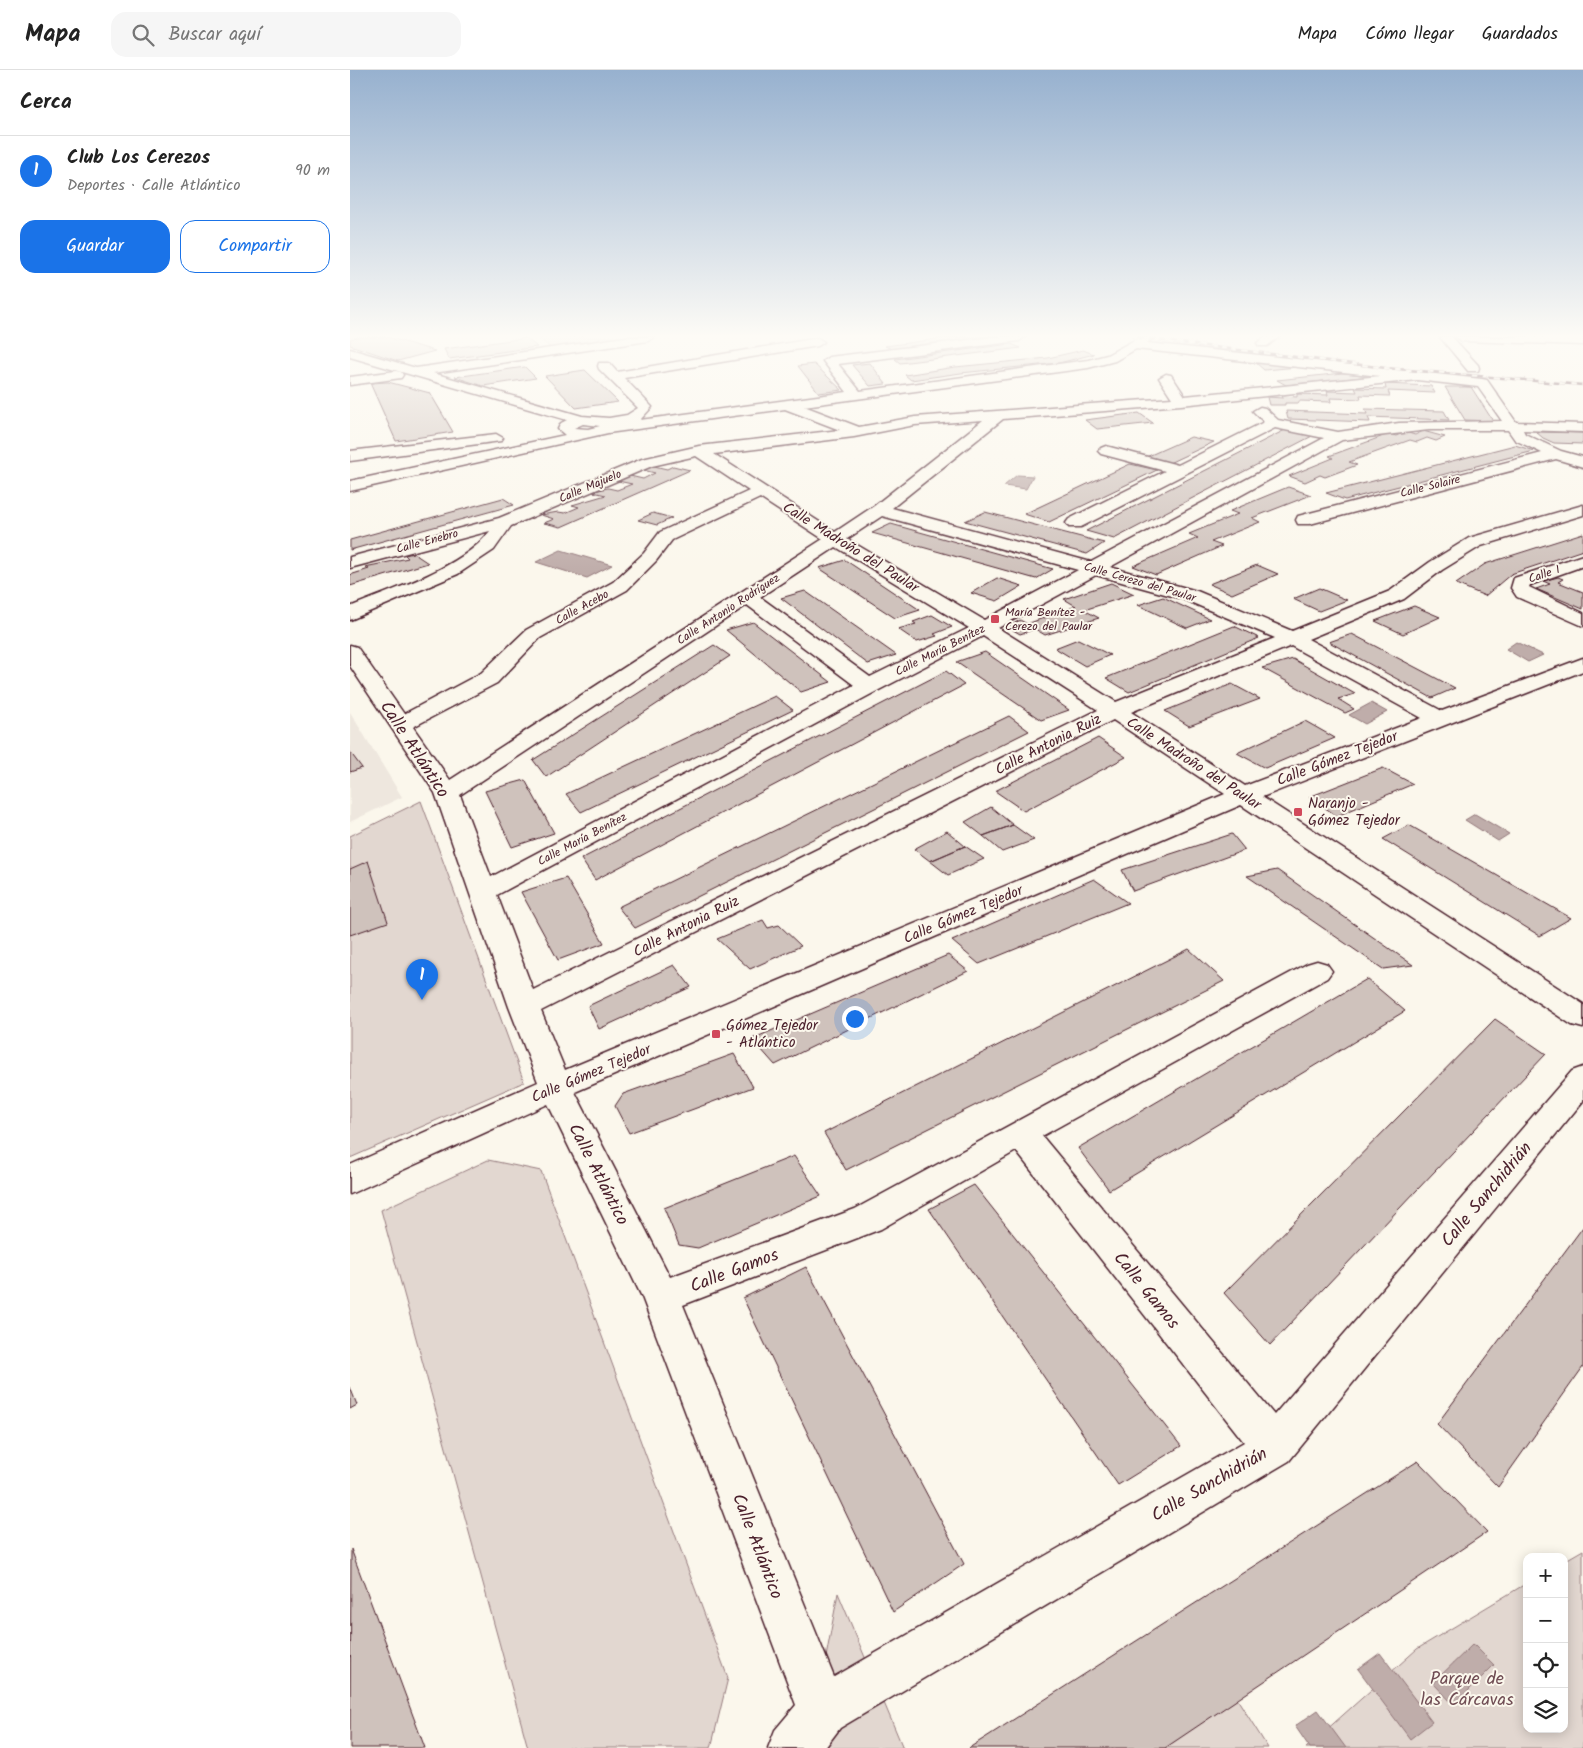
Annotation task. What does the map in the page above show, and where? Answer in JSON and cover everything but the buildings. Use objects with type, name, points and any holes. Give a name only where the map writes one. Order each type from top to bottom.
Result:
[{"type":"street","points":[[525,415],[581,434],[631,419],[637,415]]},
{"type":"street","points":[[564,415],[604,427]]},
{"type":"street","points":[[350,486],[604,427],[719,415]]},
{"type":"street","points":[[814,415],[858,432]]},
{"type":"street","name":"Calle Majuelo","points":[[505,522],[648,462],[699,451],[858,432],[890,424],[986,415]]},
{"type":"street","name":"Calle Antonio Rodríguez","points":[[447,793],[880,510],[998,415]]},
{"type":"street","points":[[1264,415],[1273,423],[1338,436]]},
{"type":"street","points":[[1505,415],[1520,437],[1556,454],[1583,462]]},
{"type":"street","points":[[350,456],[565,428],[581,420]]},
{"type":"street","points":[[1075,523],[1273,423]]},
{"type":"street","name":"Calle María Benítez","points":[[482,892],[869,686],[984,628],[1338,436],[1376,428],[1412,425],[1583,428]]},
{"type":"street","name":"Calle Madroño del Paular","points":[[699,451],[835,539],[984,628],[1114,711],[1583,1018]]},
{"type":"street","points":[[1106,451],[1178,470]]},
{"type":"street","name":"Calle Solaire","points":[[1304,520],[1556,454]]},
{"type":"street","name":"Calle Acebo","points":[[400,725],[489,678],[533,634],[620,586],[650,557],[666,536],[762,491]]},
{"type":"street","name":"Calle Cerezo del Paular","points":[[880,510],[1190,595],[1292,638],[1438,718]]},
{"type":"street","name":"Calle Antonia Ruiz","points":[[524,1007],[1114,711],[1397,595],[1436,566],[1475,542],[1583,510]]},
{"type":"street","points":[[350,614],[452,570],[488,546],[505,522]]},
{"type":"street","name":"Calle Enebro","points":[[350,563],[505,522]]},
{"type":"street","name":"Calle I","points":[[1583,560],[1521,582],[1520,588],[1524,593],[1583,620]]},
{"type":"street","points":[[748,597],[869,686]]},
{"type":"street","name":"Calle Atlántico","points":[[350,651],[447,793],[524,1007],[556,1087],[661,1297],[823,1711]]},
{"type":"street","name":"Calle Gómez Tejedor","points":[[350,1180],[556,1087],[1244,795],[1438,718],[1583,664]]},
{"type":"street","name":"Calle Gamos","points":[[661,1297],[868,1220],[1020,1133],[1317,971]]},
{"type":"street","name":"Calle Sanchidrián","points":[[793,1748],[823,1711],[1274,1446],[1583,1079]]},
{"type":"street","name":"Calle Gamos","points":[[1020,1133],[1274,1446]]},
{"type":"shaded area","points":[[1017,475],[1033,476],[1026,489],[1004,486]]},
{"type":"shaded area","points":[[561,550],[612,565],[587,578],[536,562]]},
{"type":"shaded area","points":[[1516,642],[1543,655],[1528,662],[1506,649]]},
{"type":"shaded area","points":[[1371,703],[1387,712],[1365,724],[1349,715]]},
{"type":"shaded area","points":[[350,712],[402,797],[350,822]]},
{"type":"shaded area","points":[[1475,814],[1509,834],[1498,841],[1465,820]]},
{"type":"shaded area","points":[[1473,1644],[1494,1665],[1454,1705],[1433,1683]]},
{"type":"shaded area","points":[[1380,1653],[1432,1722],[1410,1739],[1358,1669]]},
{"type":"shaded area","points":[[1318,1710],[1346,1748],[1310,1748],[1295,1726]]},
{"type":"green space","points":[[421,801],[524,1082],[350,1158],[350,836]]},
{"type":"green space","points":[[488,1160],[541,1171],[728,1678],[711,1748],[528,1748],[381,1210]]},
{"type":"green space","name":"Parque de las Cárcavas","points":[[1583,1550],[1583,1748],[1306,1748],[1417,1649],[1523,1585],[1523,1733],[1568,1733],[1568,1559]]},
{"type":"green space","points":[[838,1593],[903,1748],[809,1748]]},
{"type":"green space","points":[[1236,1697],[1268,1748],[1152,1748]]},
{"type":"place","name":"María Benítez - Cerezo del Paular","points":[[995,619]]},
{"type":"place","name":"Naranjo - Gómez Tejedor","points":[[1298,812]]},
{"type":"place","name":"Club Los Cerezos","points":[[422,1000]]},
{"type":"place","name":"Gómez Tejedor - Atlántico","points":[[716,1034]]}]
